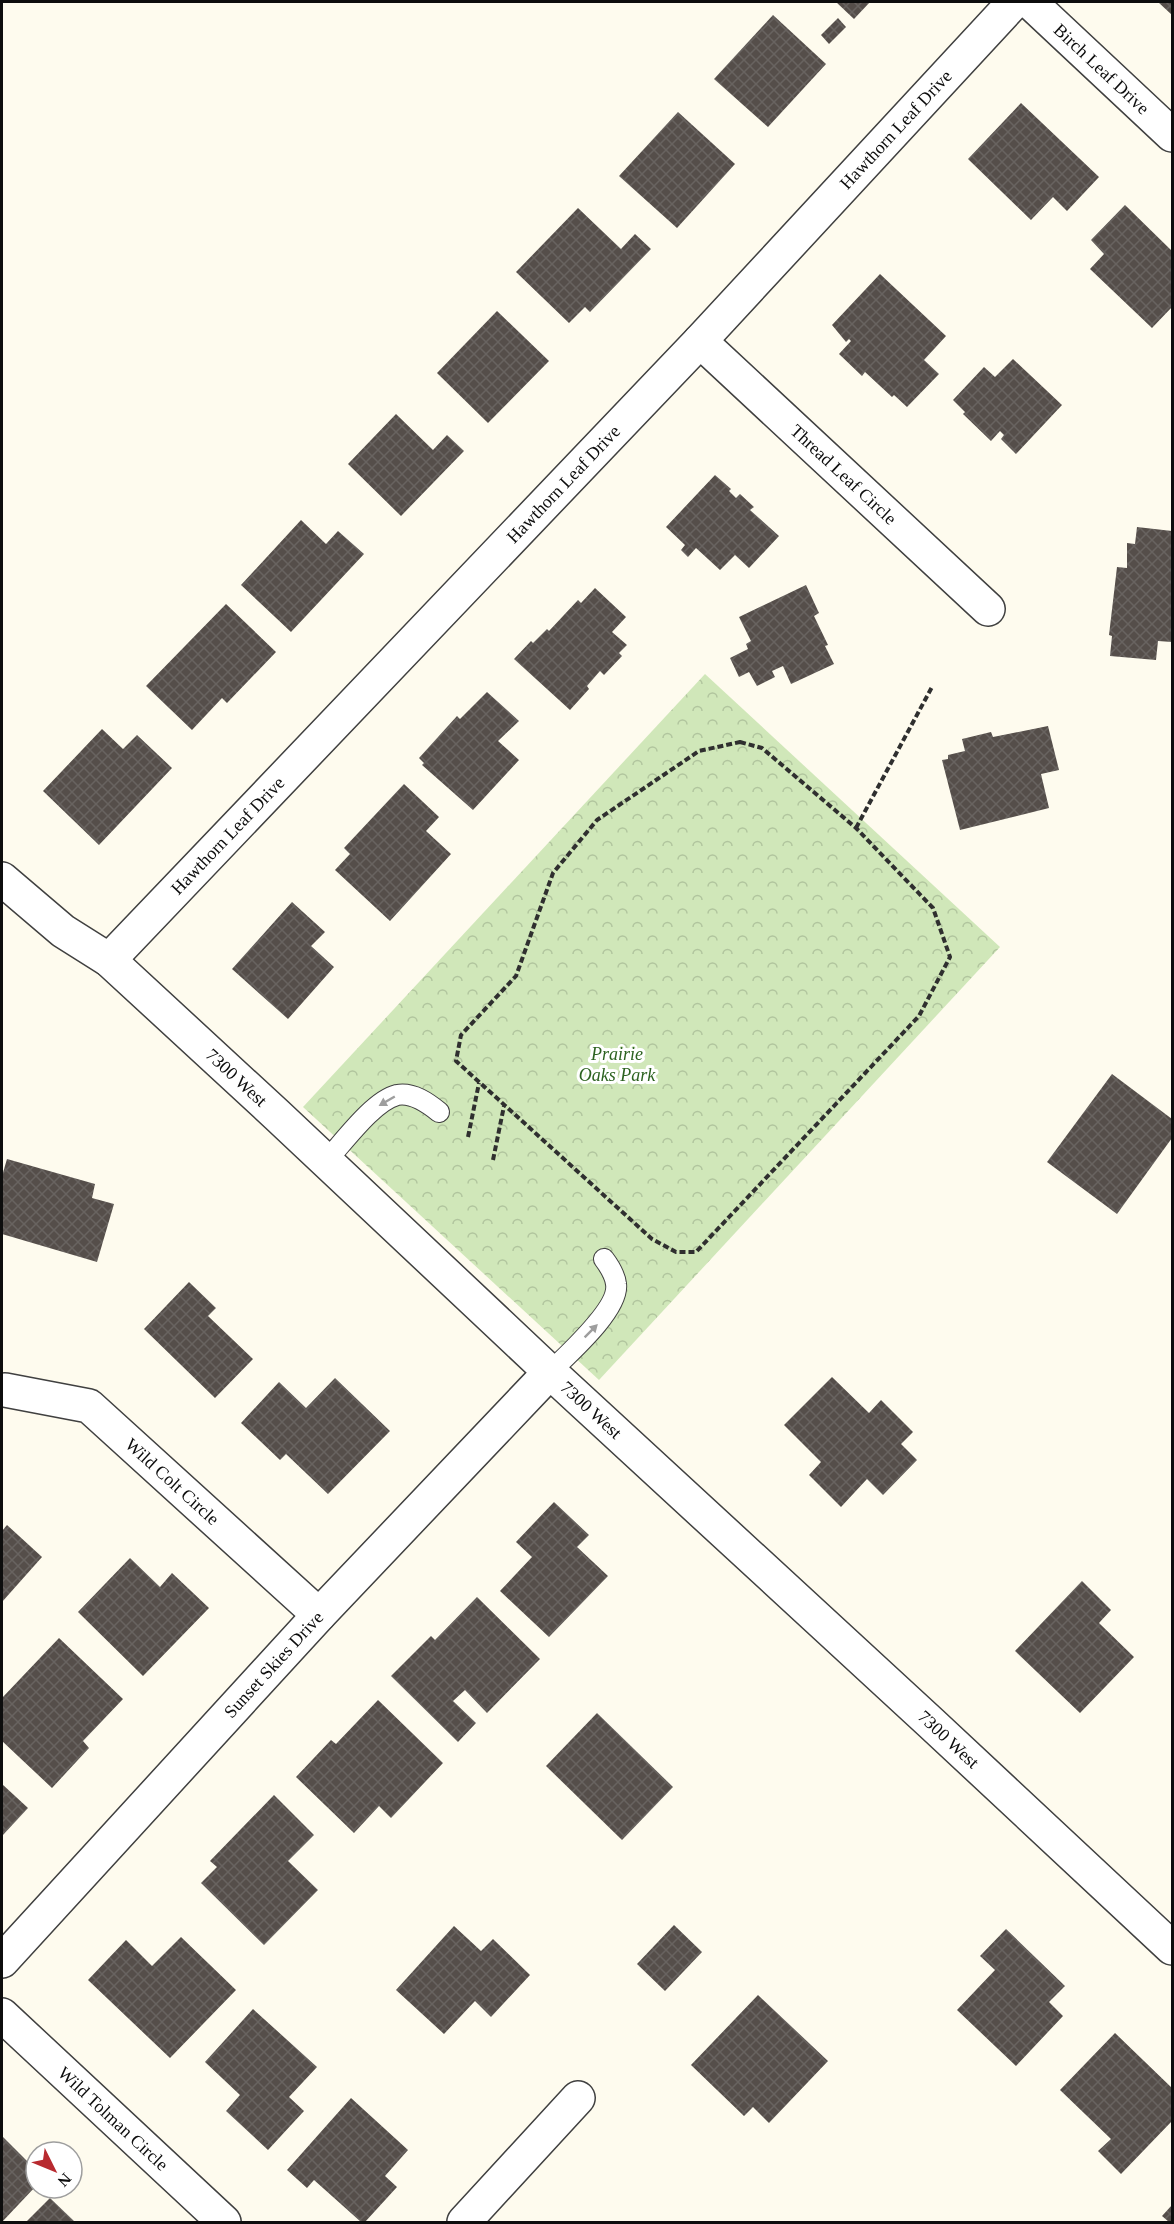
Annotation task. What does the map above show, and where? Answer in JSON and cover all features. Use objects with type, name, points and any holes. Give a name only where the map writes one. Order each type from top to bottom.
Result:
[{"type":"street","name":"Hawthorn Leaf Drive","points":[[109,960],[700,341],[1014,2]]},
{"type":"street","name":"Birch Leaf Drive","points":[[1030,2],[1173,135]]},
{"type":"street","name":"Thread Leaf Circle","points":[[700,341],[988,609]]},
{"type":"street","name":"7300 West","points":[[2,879],[63,932],[109,960],[550,1372],[1173,1948]]},
{"type":"street","name":"Sunset Skies Drive","points":[[2,1961],[319,1615],[550,1372]]},
{"type":"street","name":"Wild Colt Circle","points":[[5,1390],[88,1406],[319,1615]]},
{"type":"street","name":"Wild Tolman Circle","points":[[2,2015],[224,2223]]},
{"type":"street","points":[[464,2223],[578,2098]]},
{"type":"lane","points":[[326,1161],[381,1103],[398,1095],[426,1101],[439,1112]]},
{"type":"lane","points":[[550,1372],[597,1326],[611,1304],[617,1287],[612,1269],[604,1259]]},
{"type":"path","points":[[856,828],[932,687]]},
{"type":"path","points":[[740,742],[762,748],[856,828],[933,908],[950,957],[919,1016],[696,1252],[676,1252],[652,1239],[479,1083],[456,1061],[461,1035],[516,976],[553,873],[597,820],[699,751],[740,742]]},
{"type":"path","points":[[468,1137],[479,1083]]},
{"type":"path","points":[[493,1160],[504,1106]]},
{"type":"green space","name":"Prairie Oaks Park","points":[[705,674],[1000,947],[599,1380],[303,1107]]},
{"type":"building","points":[[836,2],[870,2],[854,19]]},
{"type":"building","points":[[1158,2],[1172,2],[1172,15]]},
{"type":"building","points":[[773,15],[826,64],[768,127],[714,79]]},
{"type":"building","points":[[838,18],[846,27],[829,44],[821,35]]},
{"type":"building","points":[[1021,103],[1099,177],[1067,211],[1053,197],[1031,220],[968,159]]},
{"type":"building","points":[[678,112],[735,164],[677,228],[619,176]]},
{"type":"building","points":[[1125,205],[1172,251],[1172,307],[1152,328],[1090,269],[1104,254],[1091,240]]},
{"type":"building","points":[[578,208],[621,249],[635,234],[651,249],[590,312],[585,307],[569,323],[516,272]]},
{"type":"building","points":[[880,274],[946,336],[924,360],[939,374],[907,407],[894,395],[892,397],[865,372],[862,376],[839,354],[851,341],[849,339],[846,342],[832,325]]},
{"type":"building","points":[[497,311],[549,361],[488,423],[437,373]]},
{"type":"building","points":[[1013,359],[1062,405],[1016,454],[1001,439],[1004,435],[1000,431],[991,441],[963,414],[965,412],[953,400],[984,367],[995,377]]},
{"type":"building","points":[[396,414],[433,450],[447,435],[464,451],[401,516],[348,464]]},
{"type":"building","points":[[715,475],[731,489],[729,491],[736,498],[740,494],[754,507],[750,510],[779,536],[749,568],[735,555],[720,570],[696,548],[688,557],[681,550],[685,545],[666,527]]},
{"type":"building","points":[[301,520],[326,544],[338,531],[364,554],[291,632],[241,585]]},
{"type":"building","points":[[1137,527],[1172,531],[1172,642],[1158,641],[1156,660],[1110,656],[1112,636],[1109,635],[1117,567],[1127,568],[1127,543],[1135,544]]},
{"type":"building","points":[[806,585],[819,613],[814,616],[834,664],[791,684],[783,666],[772,671],[775,677],[757,686],[749,672],[739,677],[730,658],[748,649],[746,644],[751,641],[739,617]]},
{"type":"building","points":[[595,588],[626,617],[612,632],[627,645],[619,653],[622,656],[604,675],[600,671],[587,686],[589,689],[570,710],[514,659],[531,641],[533,643],[547,629],[549,631],[578,600],[581,603]]},
{"type":"building","points":[[226,604],[276,652],[227,703],[222,698],[192,730],[146,686]]},
{"type":"building","points":[[487,692],[519,721],[498,741],[519,760],[473,810],[422,765],[424,763],[419,758],[457,716],[460,719]]},
{"type":"building","points":[[1048,726],[1059,770],[1041,774],[1049,808],[960,830],[942,760],[948,759],[948,755],[965,751],[962,739],[991,732],[993,737]]},
{"type":"building","points":[[102,729],[123,749],[137,735],[172,768],[99,845],[43,791]]},
{"type":"building","points":[[404,784],[439,817],[426,831],[451,854],[390,921],[335,870],[350,854],[344,848]]},
{"type":"building","points":[[292,902],[325,932],[311,946],[334,967],[288,1019],[232,969]]},
{"type":"building","points":[[1112,1074],[1172,1119],[1172,1138],[1117,1214],[1047,1162]]},
{"type":"building","points":[[7,1159],[95,1184],[92,1198],[114,1204],[97,1262],[2,1234],[2,1176]]},
{"type":"building","points":[[189,1282],[216,1308],[208,1316],[253,1359],[215,1398],[144,1329]]},
{"type":"building","points":[[832,1377],[869,1413],[881,1400],[913,1432],[901,1444],[917,1460],[883,1495],[867,1479],[841,1507],[809,1475],[821,1462],[784,1425]]},
{"type":"building","points":[[335,1378],[390,1431],[328,1494],[286,1454],[280,1460],[241,1423],[279,1382],[306,1408]]},
{"type":"building","points":[[554,1502],[589,1535],[577,1547],[608,1576],[549,1637],[500,1591],[532,1557],[516,1542]]},
{"type":"building","points":[[7,1525],[42,1557],[2,1602],[2,1531]]},
{"type":"building","points":[[130,1558],[160,1587],[172,1573],[209,1608],[143,1676],[78,1612]]},
{"type":"building","points":[[1082,1581],[1111,1610],[1099,1623],[1134,1657],[1080,1713],[1015,1651]]},
{"type":"building","points":[[477,1597],[540,1659],[487,1713],[465,1690],[453,1701],[476,1723],[458,1742],[391,1676],[431,1636],[435,1640]]},
{"type":"building","points":[[59,1638],[123,1699],[83,1741],[89,1748],[52,1788],[2,1741],[2,1698]]},
{"type":"building","points":[[378,1700],[443,1763],[391,1818],[379,1806],[354,1833],[296,1777],[331,1740],[336,1744]]},
{"type":"building","points":[[597,1713],[673,1787],[622,1840],[546,1766]]},
{"type":"building","points":[[2,1784],[28,1808],[2,1836]]},
{"type":"building","points":[[274,1795],[314,1835],[288,1861],[318,1890],[264,1945],[201,1883],[217,1867],[210,1861]]},
{"type":"building","points":[[674,1925],[702,1952],[665,1991],[637,1964]]},
{"type":"building","points":[[454,1926],[481,1951],[493,1939],[530,1975],[491,2017],[475,2001],[444,2034],[396,1990]]},
{"type":"building","points":[[1006,1929],[1065,1986],[1049,2002],[1063,2016],[1016,2066],[957,2010],[995,1970],[980,1956]]},
{"type":"building","points":[[181,1937],[236,1990],[170,2058],[88,1980],[126,1940],[152,1966]]},
{"type":"building","points":[[758,1995],[828,2061],[769,2123],[753,2107],[744,2116],[691,2065]]},
{"type":"building","points":[[253,2009],[317,2067],[289,2097],[304,2111],[268,2150],[226,2111],[240,2095],[205,2062]]},
{"type":"building","points":[[1115,2033],[1172,2088],[1172,2121],[1121,2174],[1098,2151],[1111,2139],[1060,2090]]},
{"type":"building","points":[[351,2098],[408,2150],[385,2176],[397,2187],[365,2222],[361,2222],[314,2180],[307,2188],[287,2170]]},
{"type":"building","points":[[2,2136],[24,2158],[24,2199],[2,2222]]},
{"type":"building","points":[[48,2200],[52,2200],[75,2222],[26,2222]]},
{"type":"building","points":[[1172,2205],[1172,2222],[1169,2222],[1162,2216]]}]
